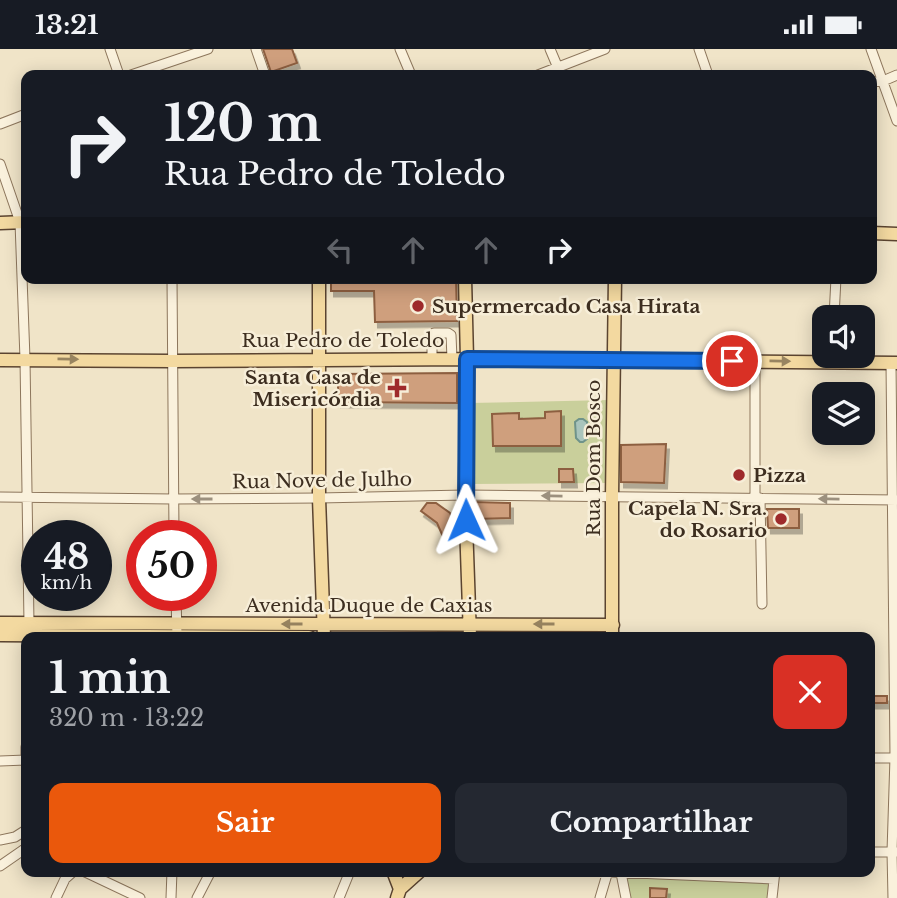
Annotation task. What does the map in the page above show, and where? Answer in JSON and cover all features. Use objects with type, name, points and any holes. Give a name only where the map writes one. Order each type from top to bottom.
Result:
[{"type":"main road","points":[[0,223],[21,222]]},
{"type":"main road","points":[[877,233],[897,234]]},
{"type":"main road","points":[[319,284],[319,498],[324,630]]},
{"type":"main road","points":[[465,284],[465,495],[470,631]]},
{"type":"main road","name":"Rua Dom Bosco","points":[[612,631],[615,284]]},
{"type":"main road","name":"Rua Pedro de Toledo","points":[[0,360],[755,361],[812,359]]},
{"type":"main road","name":"Rua Pedro de Toledo","points":[[875,361],[894,363]]},
{"type":"main road","name":"Avenida Duque de Caxias","points":[[0,623],[31,632],[612,631]]},
{"type":"main road","name":"Avenida Duque de Caxias","points":[[31,632],[51,624],[177,632]]},
{"type":"main road","points":[[399,893],[414,877]]},
{"type":"street","points":[[110,49],[117,70]]},
{"type":"street","points":[[146,70],[208,49]]},
{"type":"street","points":[[256,49],[263,70]]},
{"type":"street","points":[[400,49],[409,70]]},
{"type":"street","points":[[550,49],[559,70]]},
{"type":"street","points":[[564,70],[605,49]]},
{"type":"street","points":[[699,49],[706,70]]},
{"type":"street","points":[[871,49],[897,121]]},
{"type":"street","points":[[877,82],[897,75]]},
{"type":"street","points":[[0,124],[21,116]]},
{"type":"street","points":[[0,164],[21,217]]},
{"type":"street","points":[[24,284],[31,632]]},
{"type":"street","points":[[172,284],[174,520]]},
{"type":"street","points":[[835,305],[836,284]]},
{"type":"street","points":[[432,359],[434,333],[450,335],[452,359]]},
{"type":"street","points":[[755,361],[762,604]]},
{"type":"street","points":[[893,898],[896,757],[894,363]]},
{"type":"street","name":"Rua Nove de Julho","points":[[0,497],[173,499],[465,495],[895,500]]},
{"type":"street","points":[[176,611],[177,632]]},
{"type":"street","points":[[875,758],[896,757]]},
{"type":"street","points":[[0,761],[21,761]]},
{"type":"street","points":[[0,840],[21,833]]},
{"type":"street","points":[[15,837],[21,843]]},
{"type":"street","points":[[0,866],[21,851]]},
{"type":"street","points":[[875,852],[895,852]]},
{"type":"street","points":[[56,898],[64,877]]},
{"type":"street","points":[[96,877],[140,898]]},
{"type":"street","points":[[171,898],[172,877]]},
{"type":"street","points":[[197,898],[208,877]]},
{"type":"street","points":[[339,898],[348,877]]},
{"type":"street","points":[[600,898],[606,877]]},
{"type":"street","points":[[622,877],[626,898]]},
{"type":"street","points":[[772,898],[774,877]]},
{"type":"green space","points":[[610,400],[608,483],[469,484],[469,403]]},
{"type":"green space","points":[[623,877],[772,880],[770,898],[627,898]]},
{"type":"water","points":[[579,419],[587,422],[587,439],[583,442],[576,438],[575,422]]},
{"type":"building","points":[[263,49],[292,49],[297,63],[270,70]]},
{"type":"building","name":"Supermercado Casa Hirata","points":[[331,284],[456,284],[457,321],[375,322],[374,291],[331,291]]},
{"type":"building","name":"Santa Casa de Misericórdia","points":[[457,373],[457,403],[338,402],[338,374]]},
{"type":"building","points":[[561,411],[561,446],[493,446],[492,414],[519,413],[519,419],[545,418],[545,412]]},
{"type":"building","points":[[666,444],[664,483],[621,482],[621,445]]},
{"type":"building","points":[[559,469],[573,469],[574,482],[559,482]]},
{"type":"building","points":[[474,502],[510,503],[510,518],[475,519]]},
{"type":"building","points":[[427,503],[436,503],[450,513],[458,534],[444,539],[437,523],[421,511]]},
{"type":"building","name":"Capela N. Sra. do Rosario","points":[[767,509],[799,509],[799,528],[768,528]]},
{"type":"building","points":[[875,696],[887,696],[887,703],[875,703]]},
{"type":"building","points":[[650,888],[667,889],[666,898],[650,898]]},
{"type":"place","name":"Supermercado Casa Hirata","points":[[418,306]]},
{"type":"place","name":"Santa Casa de Misericórdia","points":[[397,388]]},
{"type":"place","name":"Pizza","points":[[739,475]]},
{"type":"place","name":"Capela N. Sra. do Rosario","points":[[781,519]]},
{"type":"route","points":[[466,520],[467,359],[732,361]]}]
